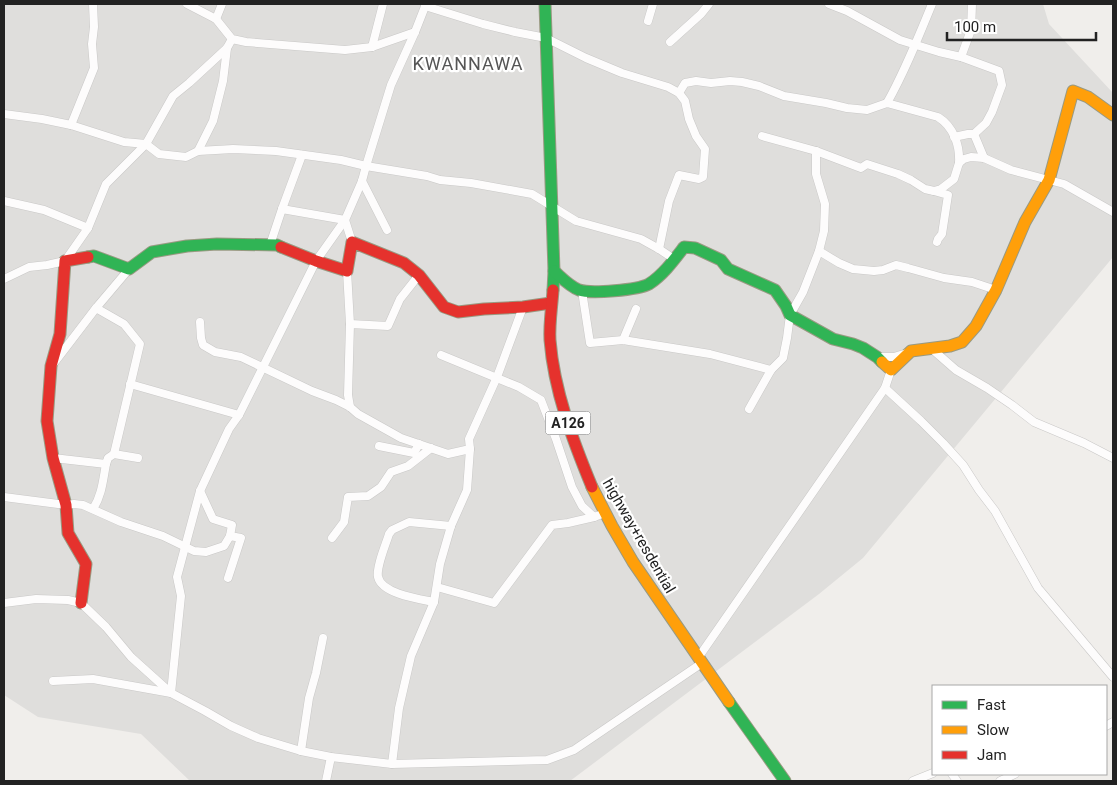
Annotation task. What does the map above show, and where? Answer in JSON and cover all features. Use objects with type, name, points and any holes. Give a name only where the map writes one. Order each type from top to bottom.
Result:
[{"type":"main road","name":"highway+resdential","points":[[544,4],[554,272],[550,339],[556,378],[564,411],[586,471],[605,513],[633,562],[784,781]]},
{"type":"main road","points":[[554,272],[582,291],[645,286],[655,279],[684,246],[695,248],[720,260],[728,269],[775,290],[790,315],[833,339],[853,344],[877,358],[892,370],[911,351],[950,346],[962,342],[976,326],[996,290],[1024,222],[1049,180],[1073,91],[1108,110],[1113,115]]},
{"type":"main road","points":[[80,602],[86,564],[68,533],[66,505],[53,458],[47,421],[52,366],[60,334],[65,261],[94,256],[129,269],[152,252],[187,246],[270,244],[347,271],[352,242],[404,263],[420,275],[444,307],[458,312],[551,304]]},
{"type":"street","points":[[71,125],[94,68],[92,44],[94,27],[93,4]]},
{"type":"street","points":[[187,4],[216,18],[232,39],[246,42],[345,50],[372,47],[415,32]]},
{"type":"street","points":[[216,18],[222,4]]},
{"type":"street","points":[[372,47],[383,4]]},
{"type":"street","points":[[648,21],[653,4]]},
{"type":"street","points":[[670,42],[701,14],[709,4]]},
{"type":"street","points":[[829,4],[847,11],[900,40],[961,57],[999,71],[1002,85],[986,123],[974,134],[954,137]]},
{"type":"street","points":[[887,103],[898,83],[932,4]]},
{"type":"street","points":[[961,57],[971,30],[972,4]]},
{"type":"street","points":[[171,694],[181,596],[177,577],[200,491],[229,429],[239,415],[316,260],[345,220],[362,181],[391,85],[426,5],[491,26],[546,38],[622,73],[679,92],[685,101],[689,119],[696,136],[704,149],[703,176],[699,179],[679,175],[669,201],[659,249]]},
{"type":"street","points":[[4,279],[29,267],[65,261],[88,228],[106,184],[146,144],[173,96],[227,48],[232,39]]},
{"type":"street","points":[[198,151],[213,121],[223,81],[227,48]]},
{"type":"street","points":[[679,92],[685,83],[696,81],[711,83],[742,82],[759,86],[784,96],[847,108],[867,110],[887,103],[938,118],[945,122],[954,137],[959,153],[959,163],[954,179],[941,189],[934,191]]},
{"type":"street","points":[[4,114],[71,125],[124,142],[146,144],[159,154],[186,157],[198,151],[233,148],[276,151],[341,160],[440,180],[471,183],[532,194],[576,221],[641,238],[674,259]]},
{"type":"street","points":[[974,134],[984,158]]},
{"type":"street","points":[[762,136],[816,151],[861,168],[867,164],[912,180],[925,189],[948,195],[942,234],[937,242]]},
{"type":"street","points":[[749,409],[771,370],[783,358],[790,315],[803,292],[819,251],[824,231],[825,204],[816,174],[816,151]]},
{"type":"street","points":[[270,244],[302,155]]},
{"type":"street","points":[[959,163],[964,158],[971,156],[984,158],[1011,170],[1064,184],[1113,212]]},
{"type":"street","points":[[362,181],[387,230]]},
{"type":"street","points":[[4,201],[44,210],[88,228]]},
{"type":"street","points":[[282,209],[345,220]]},
{"type":"street","points":[[345,220],[352,242]]},
{"type":"street","points":[[819,251],[853,269],[874,272],[896,265],[944,278],[972,282],[996,290]]},
{"type":"street","points":[[52,366],[96,308],[129,269]]},
{"type":"street","points":[[347,271],[350,324],[348,395],[350,407]]},
{"type":"street","points":[[350,324],[388,326],[400,300],[420,275]]},
{"type":"street","points":[[582,291],[590,343],[623,340],[710,354],[771,370]]},
{"type":"street","points":[[392,764],[399,708],[411,656],[434,602],[440,564],[452,526],[467,490],[469,439],[497,378],[523,307]]},
{"type":"street","points":[[96,308],[124,324],[140,344],[114,454]]},
{"type":"street","points":[[623,340],[636,308]]},
{"type":"street","points":[[200,322],[203,345],[215,352],[242,357],[312,391],[336,400],[401,438],[448,454],[470,449]]},
{"type":"street","points":[[932,349],[956,370],[987,388],[1034,422],[1084,443],[1113,458]]},
{"type":"street","points":[[877,358],[894,357],[911,351]]},
{"type":"street","points":[[441,355],[519,386],[541,400],[572,487],[582,506],[594,517]]},
{"type":"street","points":[[53,681],[94,679],[171,694],[205,710],[230,726],[258,738],[331,758],[392,764],[546,760],[574,750],[700,660],[885,388],[892,370]]},
{"type":"street","points":[[130,384],[239,415]]},
{"type":"street","points":[[885,388],[921,421],[963,465],[995,511],[1038,588],[1113,677]]},
{"type":"street","points":[[379,446],[414,453],[419,444]]},
{"type":"street","points":[[332,538],[344,522],[348,497],[368,496],[381,487],[391,472],[408,466],[431,448]]},
{"type":"street","points":[[93,509],[101,493],[108,458],[114,454],[138,458]]},
{"type":"street","points":[[53,458],[106,464]]},
{"type":"street","points":[[4,497],[66,505],[83,505],[121,522],[163,536],[194,551],[206,552],[224,546],[230,536],[232,525],[213,519],[200,491]]},
{"type":"street","points":[[437,587],[494,603],[552,525],[568,523],[605,513]]},
{"type":"street","points":[[434,602],[407,597],[384,586],[378,577],[379,565],[392,530],[409,522],[452,526]]},
{"type":"street","points":[[228,578],[241,538],[230,536]]},
{"type":"street","points":[[4,603],[36,599],[80,602],[106,627],[131,658],[171,694]]},
{"type":"street","points":[[301,751],[309,698],[316,673],[322,638]]},
{"type":"street","points":[[326,781],[331,758]]},
{"type":"street","points":[[913,781],[932,773]]},
{"type":"street","points":[[1000,781],[1013,775]]},
{"type":"shaded area","points":[[4,4],[1043,4],[1049,24],[1113,93],[1113,257],[863,558],[819,594],[570,781],[190,781],[141,734],[38,717],[4,695]]},
{"type":"traffic: fast","points":[[545,4],[554,271],[553,290]]},
{"type":"traffic: fast","points":[[88,257],[94,256],[129,269],[152,252],[187,246],[217,244],[277,245],[281,247]]},
{"type":"traffic: fast","points":[[554,271],[579,290],[625,290],[649,284],[668,267],[684,247],[695,248],[721,260],[728,269],[775,290],[790,315],[833,339],[863,348],[882,362]]},
{"type":"traffic: fast","points":[[729,702],[785,781]]},
{"type":"traffic: slow","points":[[882,362],[891,370],[911,351],[950,346],[962,342],[976,326],[996,290],[1025,222],[1049,180],[1073,91],[1088,97],[1113,115]]},
{"type":"traffic: slow","points":[[592,487],[633,562],[729,702]]},
{"type":"traffic: jam","points":[[281,247],[347,271],[352,242],[404,263],[419,275],[444,307],[458,312],[551,303]]},
{"type":"traffic: jam","points":[[81,603],[86,564],[68,533],[66,505],[53,458],[47,421],[51,366],[60,334],[65,261],[88,257]]},
{"type":"traffic: jam","points":[[553,290],[550,321],[552,359],[560,397],[571,434],[592,487]]},
{"type":"district","name":"KWANNAWA","points":[[468,64]]}]
